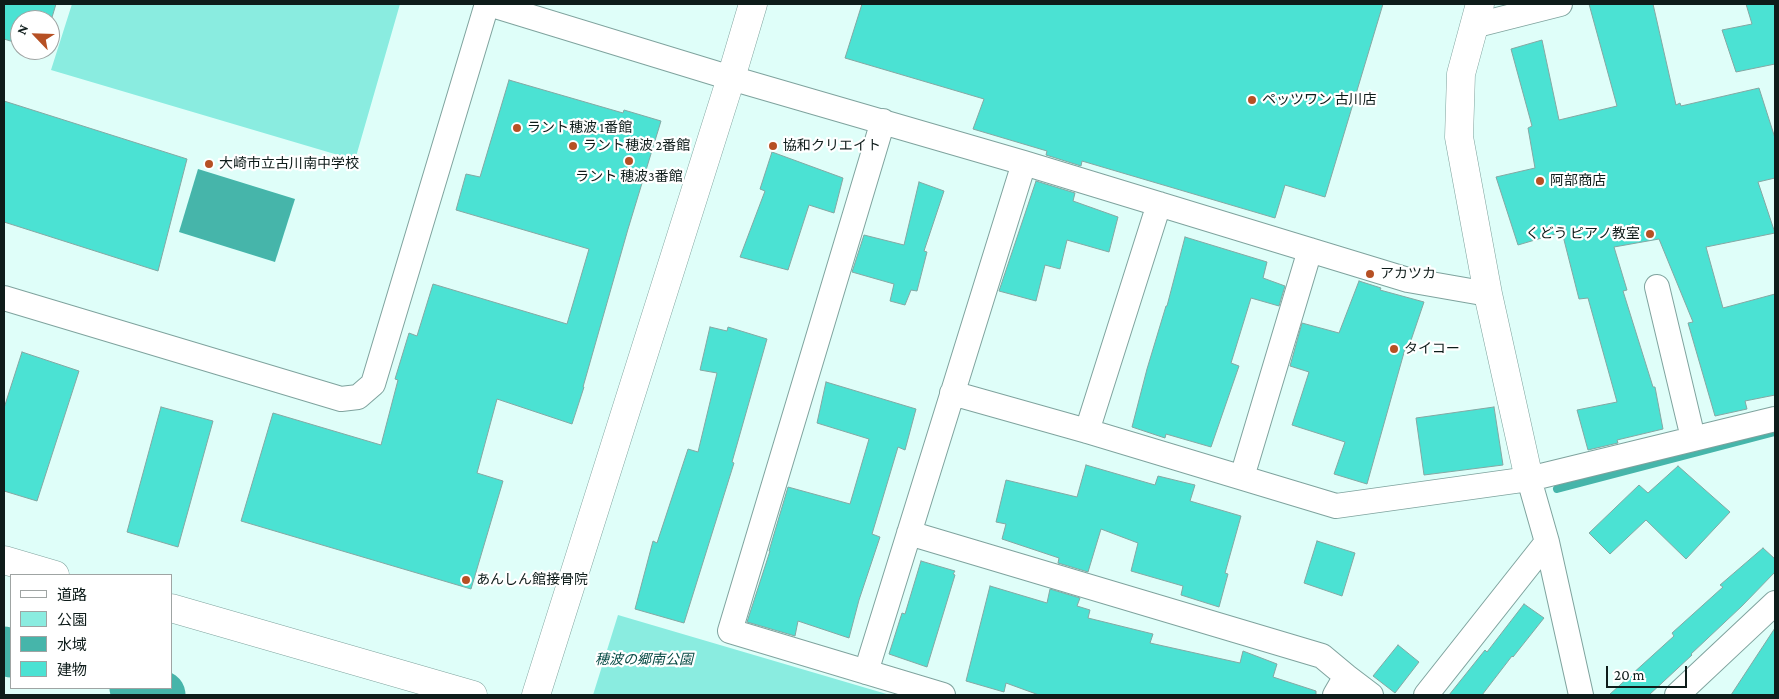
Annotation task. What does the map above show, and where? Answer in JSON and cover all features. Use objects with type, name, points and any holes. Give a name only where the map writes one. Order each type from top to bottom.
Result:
[{"type":"street","points":[[4,298],[341,399],[358,397],[372,384],[488,4],[731,78],[1024,163],[1408,280],[1488,294]]},
{"type":"street","points":[[536,695],[753,4]]},
{"type":"street","points":[[1560,4],[1477,15],[1461,74],[1459,137],[1488,294],[1529,479],[1547,542],[1582,695]]},
{"type":"street","points":[[883,121],[730,631],[943,695]]},
{"type":"street","points":[[866,672],[1024,163]]},
{"type":"street","points":[[1087,431],[1160,204]]},
{"type":"street","points":[[1242,478],[1310,250]]},
{"type":"street","points":[[1657,287],[1693,438]]},
{"type":"street","points":[[952,393],[1087,431],[1336,506],[1529,479],[1775,418]]},
{"type":"street","points":[[909,533],[1322,656],[1341,686],[1371,695]]},
{"type":"street","points":[[1426,695],[1547,542]]},
{"type":"street","points":[[4,560],[53,574]]},
{"type":"street","points":[[1677,695],[1775,603]]},
{"type":"street","points":[[172,608],[473,695]]},
{"type":"green space","points":[[72,4],[400,4],[355,160],[51,70],[54,60],[60,60],[60,42]]},
{"type":"green space","name":"穂波の郷南公園","points":[[618,615],[890,695],[593,695]]},
{"type":"water","points":[[198,169],[295,199],[275,262],[179,232]]},
{"type":"building","points":[[4,4],[56,4],[54,10],[10,10],[10,41],[4,39]]},
{"type":"building","points":[[862,4],[1383,4],[1325,197],[1285,185],[1275,218],[1082,161],[1081,166],[1046,155],[1047,151],[973,129],[984,99],[845,58]]},
{"type":"building","points":[[1589,4],[1653,4],[1676,105],[1680,103],[1681,106],[1759,88],[1775,138],[1775,178],[1758,182],[1775,233],[1706,247],[1723,308],[1775,294],[1775,395],[1745,401],[1747,409],[1715,416],[1688,323],[1693,322],[1659,239],[1614,247],[1627,290],[1623,291],[1653,387],[1655,387],[1663,429],[1617,440],[1618,443],[1588,450],[1577,410],[1617,402],[1588,298],[1579,299],[1562,232],[1518,245],[1496,177],[1535,168],[1528,128],[1532,126],[1511,49],[1542,40],[1559,120],[1617,106]]},
{"type":"building","points":[[1746,4],[1775,4],[1775,64],[1736,72],[1722,30],[1752,24]]},
{"type":"building","points":[[509,80],[623,113],[624,110],[661,121],[572,424],[497,399],[477,473],[503,481],[471,589],[241,521],[273,413],[381,445],[398,380],[395,379],[409,333],[417,336],[433,284],[567,324],[589,249],[456,210],[466,174],[480,177]]},
{"type":"building","points":[[4,101],[187,159],[158,271],[4,222]]},
{"type":"building","points":[[772,152],[843,178],[834,213],[809,205],[788,270],[740,257],[765,191],[760,189]]},
{"type":"building","points":[[1036,181],[1075,193],[1073,201],[1118,217],[1109,252],[1067,240],[1060,269],[1045,265],[1036,301],[999,291]]},
{"type":"building","points":[[919,182],[944,191],[924,251],[927,252],[917,291],[911,290],[905,305],[890,301],[894,284],[852,272],[864,235],[904,245]]},
{"type":"building","points":[[1185,237],[1267,262],[1263,278],[1285,286],[1279,306],[1251,298],[1231,363],[1239,366],[1211,447],[1166,434],[1165,438],[1132,427]]},
{"type":"building","points":[[1359,281],[1381,288],[1380,290],[1424,302],[1406,355],[1405,349],[1367,484],[1334,474],[1345,442],[1292,425],[1309,372],[1290,366],[1302,323],[1339,333]]},
{"type":"building","points":[[710,327],[727,331],[728,327],[767,339],[732,462],[734,463],[684,623],[635,609],[653,541],[657,543],[688,449],[698,452],[717,373],[700,370]]},
{"type":"building","points":[[22,352],[79,371],[37,501],[4,491],[4,408]]},
{"type":"building","points":[[826,382],[916,409],[905,450],[898,447],[872,534],[880,537],[859,600],[849,638],[798,621],[795,636],[747,622],[788,487],[850,504],[869,439],[817,423]]},
{"type":"building","points":[[161,407],[213,421],[178,547],[127,532]]},
{"type":"building","points":[[1494,407],[1503,465],[1424,475],[1416,418]]},
{"type":"building","points":[[1086,465],[1155,485],[1158,476],[1195,485],[1190,501],[1241,516],[1225,573],[1228,574],[1219,607],[1181,595],[1183,586],[1131,571],[1138,543],[1101,529],[1088,572],[1058,563],[1059,558],[1002,539],[1006,524],[996,522],[1006,480],[1077,497]]},
{"type":"building","points":[[1678,466],[1730,512],[1686,559],[1646,520],[1610,554],[1589,533],[1639,485],[1648,493]]},
{"type":"building","points":[[1317,541],[1355,553],[1342,596],[1304,583]]},
{"type":"building","points":[[1763,548],[1775,559],[1775,572],[1692,655],[1649,695],[1609,695],[1674,636],[1672,633],[1723,587],[1720,585]]},
{"type":"building","points":[[921,561],[955,571],[927,667],[889,654],[902,613],[905,614]]},
{"type":"building","points":[[990,586],[1047,603],[1050,589],[1080,598],[1077,606],[1090,610],[1088,618],[1153,634],[1150,643],[1240,663],[1243,651],[1277,664],[1273,677],[1316,691],[1316,695],[1039,695],[1006,683],[1004,692],[966,681]]},
{"type":"building","points":[[1524,604],[1544,618],[1482,695],[1449,695],[1485,650],[1487,652]]},
{"type":"building","points":[[1775,628],[1775,695],[1731,695]]},
{"type":"building","points":[[1398,645],[1419,662],[1395,693],[1373,676]]},
{"type":"waterway","points":[[1557,489],[1775,432]]},
{"type":"waterway","points":[[4,651],[10,653]]},
{"type":"waterway","points":[[138,689],[161,695]]},
{"type":"place","name":"ペッツワン 古川店","points":[[1252,100]]},
{"type":"place","name":"ラント穂波 1番館","points":[[517,128]]},
{"type":"place","name":"ラント穂波 2番館","points":[[573,146]]},
{"type":"place","name":"協和クリエイト","points":[[773,146]]},
{"type":"place","name":"ラント 穂波3番館","points":[[629,161]]},
{"type":"place","name":"大崎市立古川南中学校","points":[[209,164]]},
{"type":"place","name":"阿部商店","points":[[1540,181]]},
{"type":"place","name":"くどう ピアノ教室","points":[[1650,234]]},
{"type":"place","name":"アカツカ","points":[[1370,274]]},
{"type":"place","name":"タイコー","points":[[1394,349]]},
{"type":"place","name":"あんしん館接骨院","points":[[466,580]]}]
